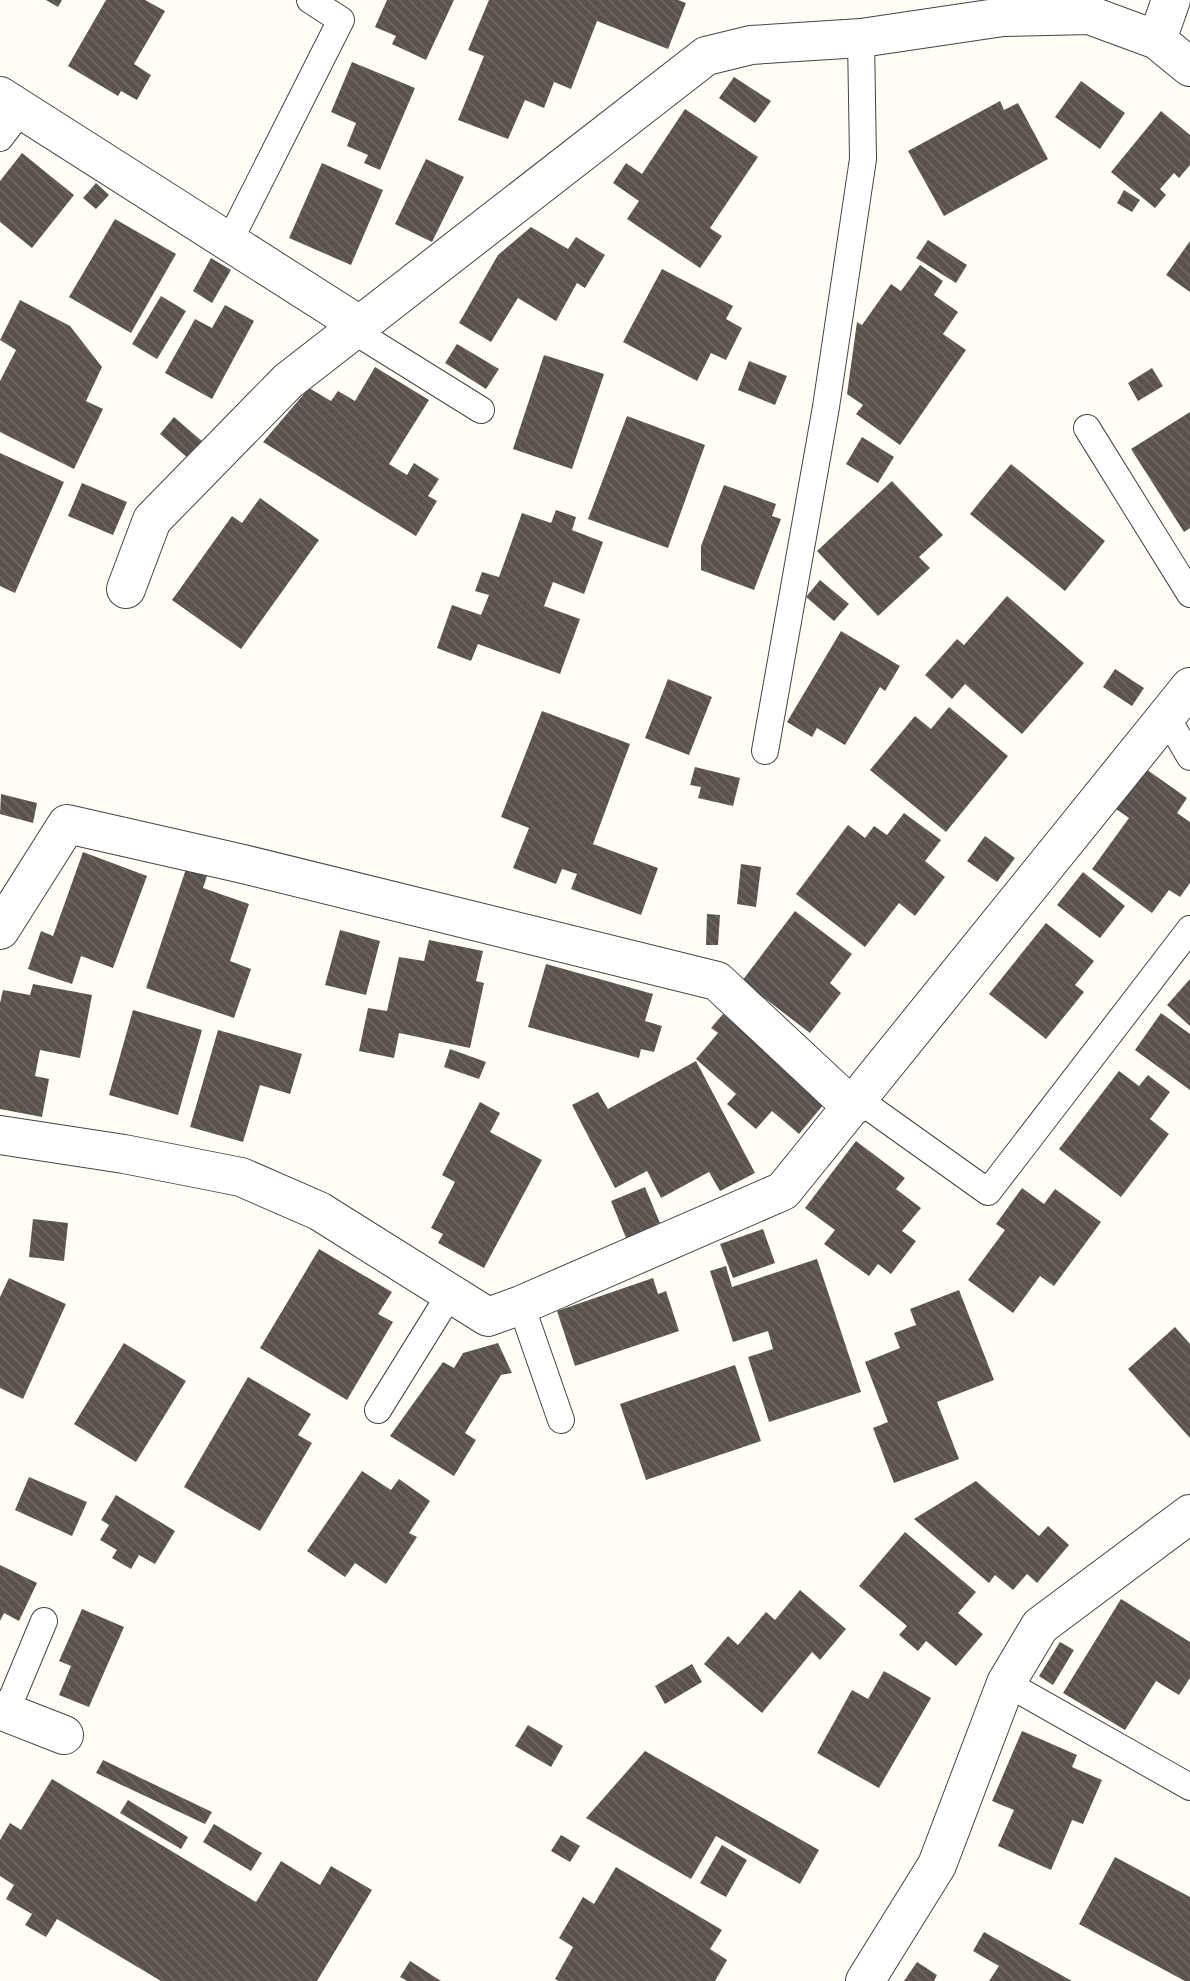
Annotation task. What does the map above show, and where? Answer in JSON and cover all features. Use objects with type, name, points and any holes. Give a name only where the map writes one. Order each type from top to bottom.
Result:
[{"type":"street","points":[[1157,40],[1171,0]]},
{"type":"street","points":[[126,589],[152,520],[288,381],[706,56],[751,44],[861,38],[1003,16],[1089,15],[1157,40],[1190,67]]},
{"type":"street","points":[[7,115],[229,242],[357,329]]},
{"type":"street","points":[[0,1135],[124,1154],[241,1177],[319,1211],[488,1317],[521,1305],[783,1191],[1190,687]]},
{"type":"street","points":[[0,930],[67,824],[243,864],[717,981],[855,1104]]},
{"type":"street","points":[[866,1981],[937,1865],[1006,1684],[1040,1626],[1190,1514]]},
{"type":"street","points":[[3,1711],[64,1735]]},
{"type":"lane","points":[[229,242],[341,20],[310,0]]},
{"type":"lane","points":[[765,751],[826,407],[863,159],[861,38]]},
{"type":"lane","points":[[357,329],[481,410]]},
{"type":"lane","points":[[1087,428],[1190,594]]},
{"type":"lane","points":[[1166,716],[1190,757]]},
{"type":"lane","points":[[855,1104],[988,1192],[1190,929]]},
{"type":"lane","points":[[378,1410],[450,1294]]},
{"type":"lane","points":[[521,1305],[561,1420]]},
{"type":"lane","points":[[3,1711],[44,1621]]},
{"type":"lane","points":[[1006,1684],[1190,1787]]},
{"type":"building","points":[[46,0],[62,0],[58,7]]},
{"type":"building","points":[[106,0],[145,0],[165,11],[134,64],[151,75],[137,100],[121,91],[118,96],[68,66]]},
{"type":"building","points":[[387,0],[454,0],[426,60],[392,44],[396,36],[375,27]]},
{"type":"building","points":[[489,0],[678,0],[686,3],[668,49],[597,21],[571,89],[554,82],[544,108],[525,100],[508,139],[458,120],[484,56],[468,50]]},
{"type":"building","points":[[352,62],[415,88],[380,170],[364,163],[368,155],[347,146],[356,123],[331,112]]},
{"type":"building","points":[[734,77],[771,101],[755,123],[719,98]]},
{"type":"building","points":[[1081,81],[1125,113],[1100,149],[1055,117]]},
{"type":"building","points":[[1000,101],[1004,110],[1018,103],[1048,159],[944,216],[908,151]]},
{"type":"building","points":[[685,109],[758,157],[710,228],[722,236],[700,268],[627,219],[639,201],[613,183],[626,163],[642,174]]},
{"type":"building","points":[[1161,111],[1190,135],[1190,165],[1179,178],[1174,173],[1160,189],[1166,195],[1155,208],[1111,172]]},
{"type":"building","points":[[22,153],[74,195],[32,248],[0,222],[0,181]]},
{"type":"building","points":[[426,159],[464,177],[432,242],[395,224]]},
{"type":"building","points":[[322,163],[383,190],[351,265],[289,238]]},
{"type":"building","points":[[96,183],[109,195],[96,209],[83,198]]},
{"type":"building","points":[[1124,190],[1140,200],[1132,212],[1117,203]]},
{"type":"building","points":[[115,219],[176,254],[131,333],[69,297]]},
{"type":"building","points":[[531,227],[568,249],[576,237],[605,255],[585,288],[577,283],[556,321],[518,298],[491,342],[459,323],[498,255]]},
{"type":"building","points":[[928,240],[967,265],[956,283],[916,258]]},
{"type":"building","points":[[1190,241],[1190,292],[1166,275]]},
{"type":"building","points":[[211,258],[231,270],[212,303],[193,291]]},
{"type":"building","points":[[920,265],[943,281],[934,295],[958,312],[943,334],[966,350],[900,445],[856,414],[863,405],[847,394],[857,322],[862,325],[891,284],[901,291]]},
{"type":"building","points":[[662,269],[733,306],[726,319],[742,328],[726,360],[711,353],[697,381],[623,342]]},
{"type":"building","points":[[161,296],[186,311],[157,359],[132,344]]},
{"type":"building","points":[[20,300],[70,326],[102,367],[86,401],[103,409],[74,469],[0,432],[0,381],[16,350],[0,340]]},
{"type":"building","points":[[225,305],[254,321],[212,399],[165,373],[195,319],[212,328]]},
{"type":"building","points":[[457,344],[499,369],[486,389],[445,363]]},
{"type":"building","points":[[544,355],[604,374],[572,469],[513,449]]},
{"type":"building","points":[[749,361],[787,376],[775,405],[738,390]]},
{"type":"building","points":[[375,367],[429,400],[389,464],[407,475],[414,463],[439,479],[428,496],[437,501],[416,536],[263,442],[309,388],[331,401],[338,391],[355,401]]},
{"type":"building","points":[[1152,368],[1163,386],[1138,401],[1128,383]]},
{"type":"building","points":[[1190,412],[1190,528],[1184,532],[1131,449]]},
{"type":"building","points":[[627,416],[705,445],[668,548],[588,519]]},
{"type":"building","points":[[174,417],[203,442],[189,459],[160,434]]},
{"type":"building","points":[[862,437],[894,457],[878,483],[846,464]]},
{"type":"building","points":[[0,453],[64,482],[15,593],[0,586]]},
{"type":"building","points":[[1011,464],[1105,541],[1065,591],[970,514]]},
{"type":"building","points":[[892,481],[943,535],[919,557],[930,568],[878,616],[817,551]]},
{"type":"building","points":[[82,483],[127,502],[113,535],[68,516]]},
{"type":"building","points":[[724,485],[776,504],[772,516],[781,519],[754,590],[701,570],[701,546]]},
{"type":"building","points":[[260,498],[319,540],[241,649],[172,600],[232,516],[242,523]]},
{"type":"building","points":[[556,510],[576,517],[572,530],[603,542],[584,594],[553,582],[544,606],[580,619],[560,674],[478,644],[471,661],[437,648],[452,605],[481,615],[489,595],[475,591],[482,572],[499,577],[522,513],[551,523]]},
{"type":"building","points":[[820,580],[849,604],[834,621],[806,597]]},
{"type":"building","points":[[1007,596],[1084,663],[1022,734],[965,684],[952,699],[925,675],[957,639],[964,645]]},
{"type":"building","points":[[841,631],[900,666],[885,691],[880,687],[845,745],[817,728],[812,737],[787,722]]},
{"type":"building","points":[[1115,669],[1144,688],[1132,706],[1103,687]]},
{"type":"building","points":[[668,679],[712,697],[689,755],[645,738]]},
{"type":"building","points":[[949,707],[1008,756],[946,832],[870,770],[915,716],[931,729]]},
{"type":"building","points":[[542,711],[630,744],[593,844],[658,868],[641,915],[571,889],[577,874],[562,869],[556,884],[513,868],[529,828],[501,817]]},
{"type":"building","points":[[695,767],[740,778],[733,806],[698,798],[701,787],[690,785]]},
{"type":"building","points":[[1146,769],[1187,798],[1177,813],[1190,822],[1190,883],[1180,897],[1169,890],[1152,913],[1092,869],[1129,818],[1116,809]]},
{"type":"building","points":[[1,794],[37,803],[33,823],[0,814]]},
{"type":"building","points":[[904,813],[941,840],[925,861],[945,877],[915,916],[899,903],[865,947],[796,894],[848,825],[865,838],[874,826],[887,835]]},
{"type":"building","points":[[985,836],[1015,858],[997,882],[967,861]]},
{"type":"building","points":[[83,852],[147,876],[113,968],[81,956],[72,984],[28,969],[41,931],[53,936]]},
{"type":"building","points":[[741,864],[761,867],[756,907],[737,904]]},
{"type":"building","points":[[186,869],[207,876],[203,888],[249,904],[230,961],[251,969],[234,1018],[146,988]]},
{"type":"building","points":[[1083,872],[1125,906],[1100,938],[1057,905]]},
{"type":"building","points":[[795,911],[852,954],[830,983],[841,993],[810,1033],[742,981]]},
{"type":"building","points":[[707,914],[720,915],[718,945],[706,945]]},
{"type":"building","points":[[1046,923],[1094,961],[1075,985],[1084,992],[1046,1039],[989,994]]},
{"type":"building","points":[[340,930],[380,941],[366,995],[325,985]]},
{"type":"building","points":[[429,940],[483,951],[476,981],[484,983],[470,1048],[399,1033],[394,1058],[359,1051],[368,1008],[387,1011],[399,957],[424,961]]},
{"type":"building","points":[[546,964],[653,994],[645,1021],[662,1026],[654,1052],[641,1049],[639,1058],[528,1027]]},
{"type":"building","points":[[1190,979],[1190,1026],[1167,1005]]},
{"type":"building","points":[[33,984],[92,995],[80,1058],[40,1050],[35,1076],[49,1079],[42,1117],[0,1109],[0,1003],[3,990],[30,995]]},
{"type":"building","points":[[133,1010],[202,1030],[178,1115],[109,1095]]},
{"type":"building","points":[[1161,1013],[1190,1034],[1190,1090],[1135,1050]]},
{"type":"building","points":[[723,1014],[824,1104],[799,1134],[772,1111],[756,1129],[727,1104],[736,1094],[696,1059],[718,1033],[711,1028]]},
{"type":"building","points":[[218,1030],[302,1054],[290,1094],[260,1085],[243,1142],[190,1127]]},
{"type":"building","points":[[450,1049],[486,1062],[479,1079],[444,1067]]},
{"type":"building","points":[[696,1061],[755,1173],[720,1191],[709,1172],[661,1198],[647,1171],[615,1188],[572,1105],[598,1092],[608,1109]]},
{"type":"building","points":[[1119,1071],[1139,1086],[1148,1075],[1170,1092],[1150,1119],[1169,1134],[1121,1197],[1059,1149]]},
{"type":"building","points":[[480,1102],[500,1113],[490,1132],[542,1160],[484,1268],[438,1243],[443,1234],[431,1228],[455,1182],[442,1175]]},
{"type":"building","points":[[856,1141],[905,1178],[896,1189],[921,1208],[902,1231],[916,1241],[891,1274],[878,1264],[869,1276],[824,1244],[835,1230],[805,1208]]},
{"type":"building","points":[[645,1187],[660,1223],[626,1238],[611,1201]]},
{"type":"building","points":[[1022,1188],[1044,1204],[1055,1189],[1101,1222],[1054,1286],[1040,1276],[1013,1313],[968,1280],[1005,1230],[996,1224]]},
{"type":"building","points":[[33,1219],[68,1223],[64,1261],[29,1257]]},
{"type":"building","points":[[763,1229],[775,1263],[733,1278],[720,1244]]},
{"type":"building","points":[[319,1249],[392,1292],[378,1314],[393,1322],[347,1400],[260,1348]]},
{"type":"building","points":[[817,1259],[861,1392],[769,1422],[748,1357],[773,1349],[768,1331],[733,1342],[710,1271],[726,1266],[732,1287]]},
{"type":"building","points":[[9,1278],[66,1304],[23,1399],[0,1388],[0,1297]]},
{"type":"building","points":[[653,1278],[658,1294],[666,1291],[679,1331],[575,1366],[557,1311]]},
{"type":"building","points":[[959,1290],[994,1380],[937,1402],[959,1459],[894,1483],[873,1428],[888,1422],[865,1362],[900,1348],[894,1333],[916,1325],[910,1309]]},
{"type":"building","points":[[1175,1327],[1190,1344],[1190,1438],[1128,1369]]},
{"type":"building","points":[[124,1343],[186,1381],[136,1462],[74,1424]]},
{"type":"building","points":[[498,1343],[512,1373],[501,1375],[465,1433],[476,1440],[454,1476],[390,1436],[443,1362],[454,1368],[463,1353]]},
{"type":"building","points":[[735,1365],[761,1441],[646,1480],[620,1404]]},
{"type":"building","points":[[248,1377],[311,1414],[298,1435],[312,1443],[260,1531],[184,1487]]},
{"type":"building","points":[[362,1471],[391,1490],[399,1479],[430,1501],[409,1533],[417,1537],[386,1584],[355,1563],[345,1577],[307,1551]]},
{"type":"building","points":[[29,1477],[87,1502],[72,1536],[15,1510]]},
{"type":"building","points":[[976,1481],[1039,1536],[1048,1526],[1069,1545],[1037,1583],[1027,1574],[1013,1590],[995,1575],[989,1583],[914,1519]]},
{"type":"building","points":[[116,1495],[175,1531],[155,1564],[139,1555],[131,1569],[112,1558],[117,1550],[100,1540],[109,1525],[101,1520]]},
{"type":"building","points":[[905,1532],[976,1592],[958,1613],[983,1634],[956,1666],[926,1641],[918,1651],[899,1635],[907,1626],[859,1586]]},
{"type":"building","points":[[0,1565],[37,1583],[19,1621],[4,1613],[0,1621]]},
{"type":"building","points":[[800,1590],[846,1629],[820,1660],[812,1652],[762,1713],[704,1664],[728,1636],[738,1645],[766,1612],[775,1620]]},
{"type":"building","points":[[1121,1599],[1190,1642],[1190,1678],[1179,1695],[1156,1681],[1125,1730],[1063,1693]]},
{"type":"building","points":[[82,1609],[124,1627],[89,1707],[59,1695],[71,1666],[59,1661]]},
{"type":"building","points":[[1060,1642],[1074,1650],[1053,1685],[1039,1676]]},
{"type":"building","points":[[692,1664],[702,1682],[665,1704],[655,1686]]},
{"type":"building","points":[[884,1671],[931,1698],[879,1788],[817,1753],[852,1690],[868,1699]]},
{"type":"building","points":[[528,1725],[563,1746],[551,1767],[515,1746]]},
{"type":"building","points":[[1022,1731],[1077,1755],[1072,1767],[1102,1780],[1083,1824],[1072,1820],[1051,1870],[998,1846],[1014,1810],[992,1801]]},
{"type":"building","points":[[645,1751],[819,1850],[800,1884],[716,1836],[691,1879],[586,1818]]},
{"type":"building","points":[[103,1760],[212,1812],[205,1824],[96,1773]]},
{"type":"building","points":[[52,1779],[256,1902],[281,1861],[320,1885],[331,1866],[372,1890],[317,1981],[161,1981],[57,1919],[46,1937],[25,1925],[32,1914],[6,1899],[14,1885],[0,1876],[0,1840],[10,1823],[21,1830]]},
{"type":"building","points":[[128,1800],[188,1837],[181,1849],[120,1813]]},
{"type":"building","points":[[214,1824],[262,1853],[251,1871],[203,1842]]},
{"type":"building","points":[[561,1835],[580,1846],[570,1862],[551,1851]]},
{"type":"building","points":[[722,1845],[747,1860],[726,1897],[700,1883]]},
{"type":"building","points":[[1115,1857],[1190,1897],[1190,1981],[1185,1981],[1079,1924]]},
{"type":"building","points":[[616,1867],[722,1930],[710,1949],[727,1960],[715,1981],[555,1979],[573,1947],[559,1938],[583,1897],[594,1904]]},
{"type":"building","points":[[984,1932],[1072,1981],[989,1981],[999,1966],[973,1951]]},
{"type":"building","points":[[410,1961],[441,1981],[407,1981],[400,1977]]},
{"type":"building","points":[[917,1962],[937,1975],[934,1981],[904,1981]]}]
